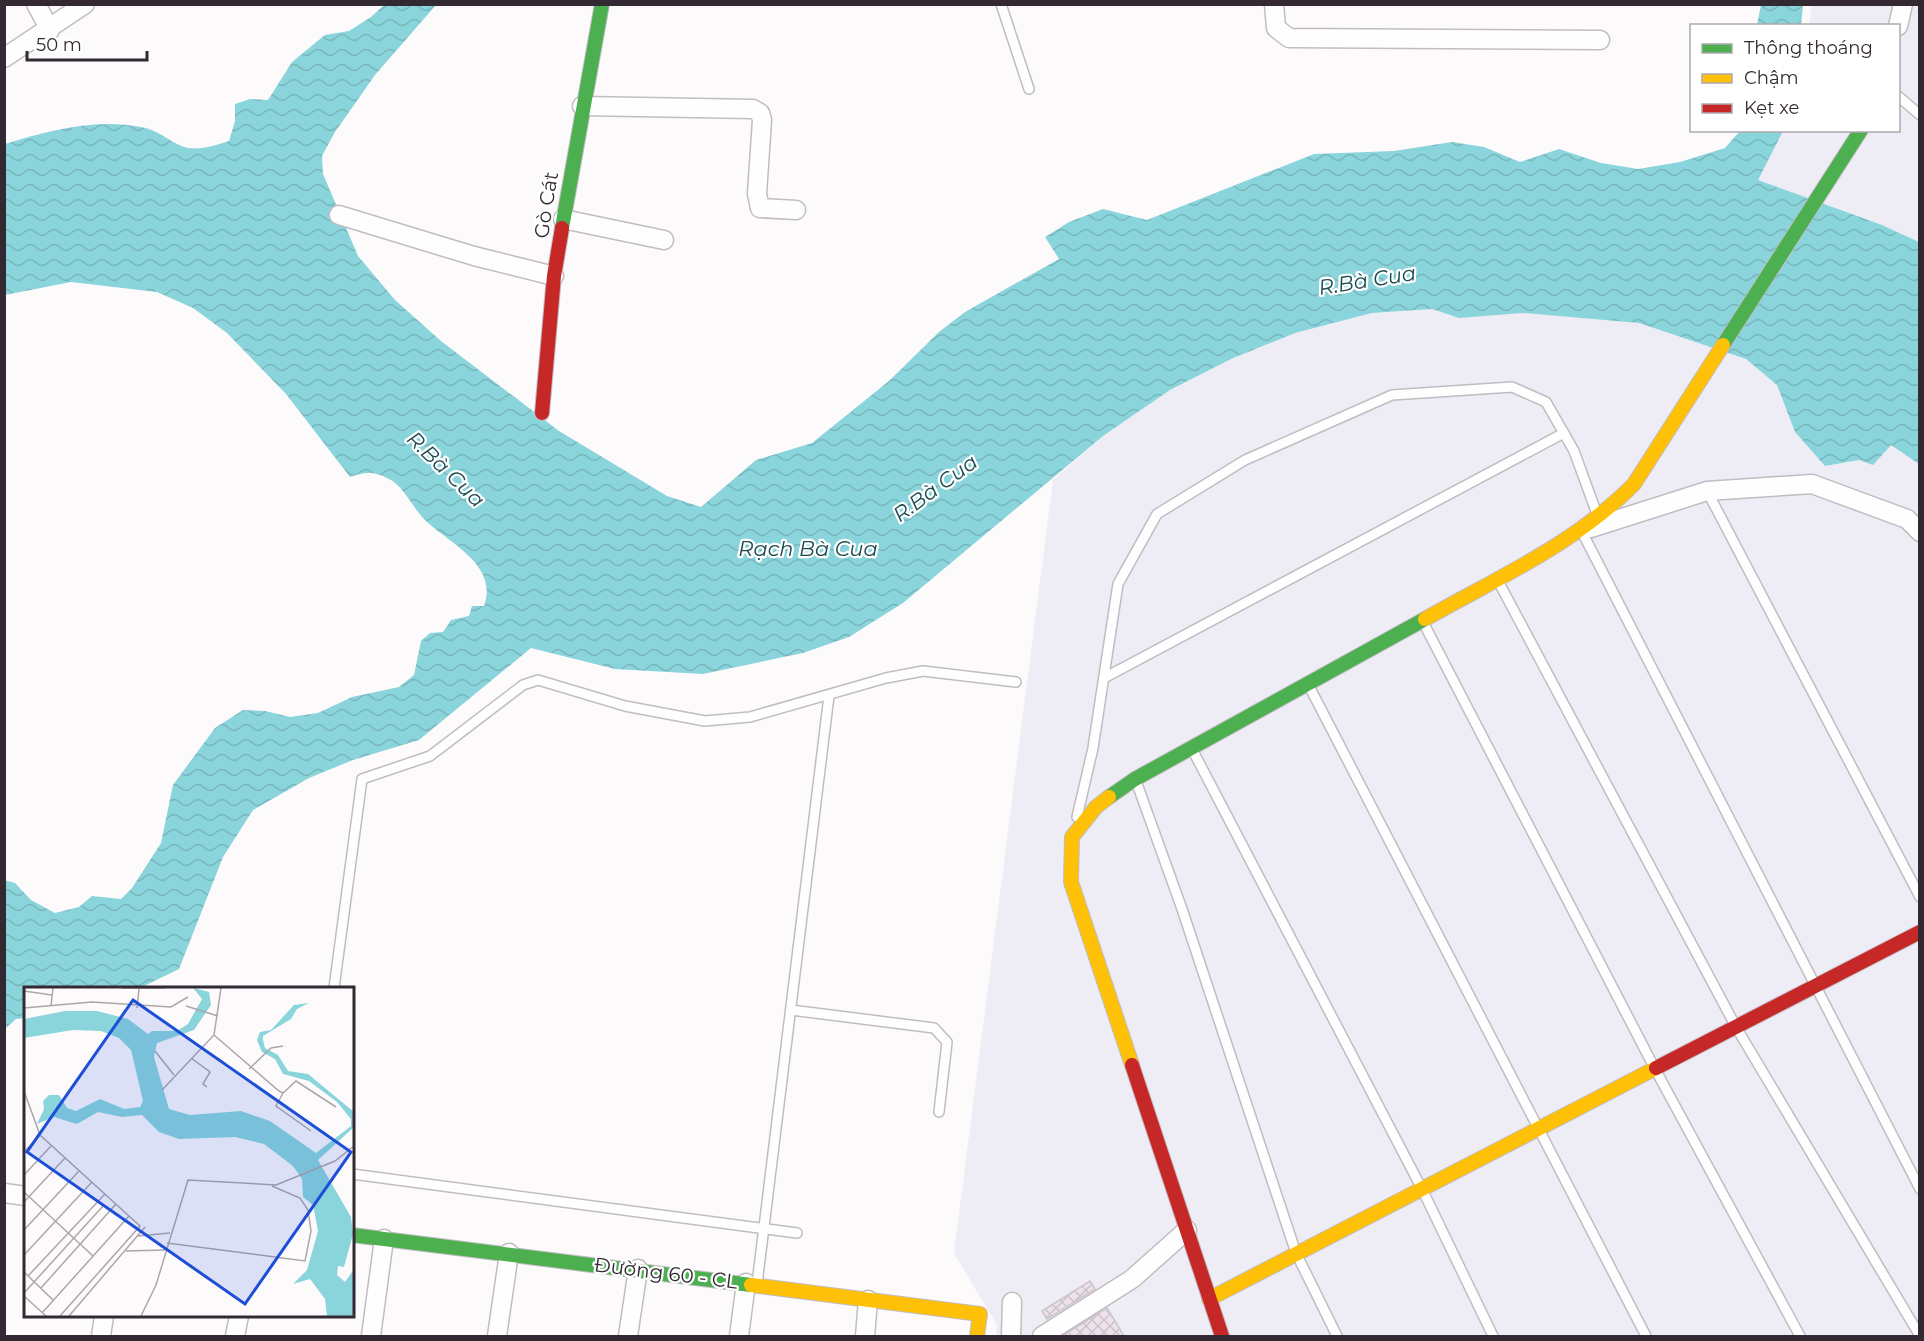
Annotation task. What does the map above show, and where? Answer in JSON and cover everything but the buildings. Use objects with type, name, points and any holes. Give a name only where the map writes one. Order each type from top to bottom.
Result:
[{"type":"street","points":[[36,4],[50,30]]},
{"type":"street","points":[[4,58],[50,30],[85,4]]},
{"type":"street","name":"Gò Cát","points":[[542,413],[554,276],[582,106],[602,4]]},
{"type":"street","points":[[1274,4],[1276,28],[1289,38],[1600,40]]},
{"type":"street","points":[[1899,24],[1904,4]]},
{"type":"street","points":[[582,106],[753,109],[760,113],[762,120],[757,194],[760,208],[796,210]]},
{"type":"street","points":[[1222,1336],[1071,882],[1072,837],[1096,807],[1135,779],[1306,682],[1497,579],[1581,531],[1599,518],[1634,484],[1860,132]]},
{"type":"street","points":[[339,215],[474,256],[554,276]]},
{"type":"street","points":[[563,219],[664,240]]},
{"type":"street","points":[[1581,531],[1707,491],[1812,484],[1907,519],[1920,532]]},
{"type":"street","points":[[1209,1299],[1920,932]]},
{"type":"street","points":[[5,1194],[24,1196]]},
{"type":"street","points":[[1042,1336],[1132,1279],[1187,1230]]},
{"type":"street","name":"Đường 60 - CL","points":[[354,1235],[751,1283],[980,1314],[977,1336]]},
{"type":"street","points":[[372,1336],[384,1239]]},
{"type":"street","points":[[497,1336],[509,1253]]},
{"type":"street","points":[[628,1336],[638,1269]]},
{"type":"street","points":[[739,1336],[751,1283]]},
{"type":"street","points":[[865,1336],[868,1300]]},
{"type":"street","points":[[1011,1336],[1012,1302]]},
{"type":"street","points":[[101,1336],[104,1317]]},
{"type":"street","points":[[235,1336],[238,1317]]},
{"type":"lane","points":[[1001,4],[1029,89]]},
{"type":"lane","points":[[1900,97],[1920,115]]},
{"type":"lane","points":[[1072,837],[1093,748],[1118,585],[1156,514],[1245,460],[1392,395],[1512,387],[1546,402],[1575,451],[1599,518]]},
{"type":"lane","points":[[1104,678],[1564,433]]},
{"type":"lane","points":[[1707,491],[1920,897]]},
{"type":"lane","points":[[1581,531],[1920,1189]]},
{"type":"lane","points":[[1497,579],[1736,1027],[1920,1336]]},
{"type":"lane","points":[[1422,621],[1655,1069],[1800,1336]]},
{"type":"lane","points":[[334,987],[362,779],[430,756],[523,685],[538,680],[625,706],[705,721],[750,717],[886,678],[923,671],[1016,682]]},
{"type":"lane","points":[[1306,682],[1646,1336]]},
{"type":"lane","points":[[751,1283],[764,1228],[829,696]]},
{"type":"lane","points":[[1190,747],[1422,1189],[1493,1336]]},
{"type":"lane","points":[[1135,779],[1182,909],[1296,1254],[1336,1336]]},
{"type":"lane","points":[[791,1010],[934,1028],[947,1042],[939,1112]]},
{"type":"lane","points":[[354,1174],[797,1233]]},
{"type":"shaded area","points":[[1812,5],[1919,5],[1919,242],[1882,225],[1757,180],[1774,132],[1900,132],[1900,24],[1809,24]]},
{"type":"shaded area","points":[[1432,309],[1459,318],[1523,313],[1639,323],[1746,359],[1777,385],[1795,432],[1825,466],[1860,460],[1891,445],[1919,464],[1919,1336],[996,1336],[997,1325],[954,1253],[1053,480],[1103,436],[1170,390],[1231,359],[1295,333],[1373,313]]},
{"type":"water","name":"Rạch Bà Cua","points":[[384,5],[436,5],[375,75],[335,132],[322,156],[323,174],[358,256],[395,300],[441,341],[559,431],[667,496],[701,507],[756,460],[812,443],[889,381],[939,332],[965,312],[1059,259],[1045,237],[1069,222],[1103,209],[1147,220],[1314,154],[1394,151],[1452,142],[1484,147],[1520,162],[1559,149],[1601,163],[1638,169],[1680,162],[1725,148],[1739,132],[1782,132],[1758,180],[1882,225],[1919,242],[1919,464],[1891,445],[1873,465],[1859,460],[1825,466],[1795,432],[1777,385],[1746,359],[1639,323],[1523,313],[1459,318],[1432,309],[1372,313],[1295,333],[1231,359],[1170,390],[1103,436],[903,603],[849,637],[803,653],[703,674],[615,669],[531,648],[419,740],[353,760],[309,778],[253,810],[223,857],[179,969],[142,987],[24,987],[24,1018],[16,1019],[5,1029],[4,880],[15,883],[31,900],[55,913],[79,907],[92,896],[121,899],[132,888],[161,843],[173,785],[215,728],[243,710],[265,711],[290,717],[318,713],[352,697],[399,687],[414,675],[421,641],[430,633],[443,632],[451,620],[469,616],[472,606],[484,606],[487,591],[484,579],[469,556],[426,521],[394,482],[384,476],[374,474],[365,473],[350,477],[286,394],[227,333],[193,308],[157,292],[71,282],[5,295],[5,144],[57,130],[110,124],[146,128],[188,148],[204,148],[229,141],[235,121],[235,104],[250,99],[268,100],[292,62],[325,35],[349,31],[371,17]]},
{"type":"water","points":[[1761,5],[1803,5],[1801,24],[1757,24]]},
{"type":"traffic: fast","points":[[562,228],[602,4]]},
{"type":"traffic: fast","points":[[1723,345],[1860,132]]},
{"type":"traffic: fast","points":[[1109,797],[1135,779],[1425,619]]},
{"type":"traffic: fast","points":[[354,1235],[751,1285]]},
{"type":"traffic: slow","points":[[1425,619],[1561,542],[1587,525],[1634,484],[1723,345]]},
{"type":"traffic: slow","points":[[1109,797],[1096,807],[1072,837],[1071,882],[1132,1065]]},
{"type":"traffic: slow","points":[[1209,1299],[1656,1068]]},
{"type":"traffic: slow","points":[[751,1285],[980,1314],[977,1336]]},
{"type":"traffic: jam","points":[[542,413],[554,276],[562,228]]},
{"type":"traffic: jam","points":[[1656,1068],[1920,932]]},
{"type":"traffic: jam","points":[[1132,1065],[1222,1336]]},
{"type":"water label","name":"R.Bà Cua","points":[[1367,280]]},
{"type":"water label","name":"R.Bà Cua","points":[[446,469]]},
{"type":"water label","name":"R.Bà Cua","points":[[935,488]]}]
